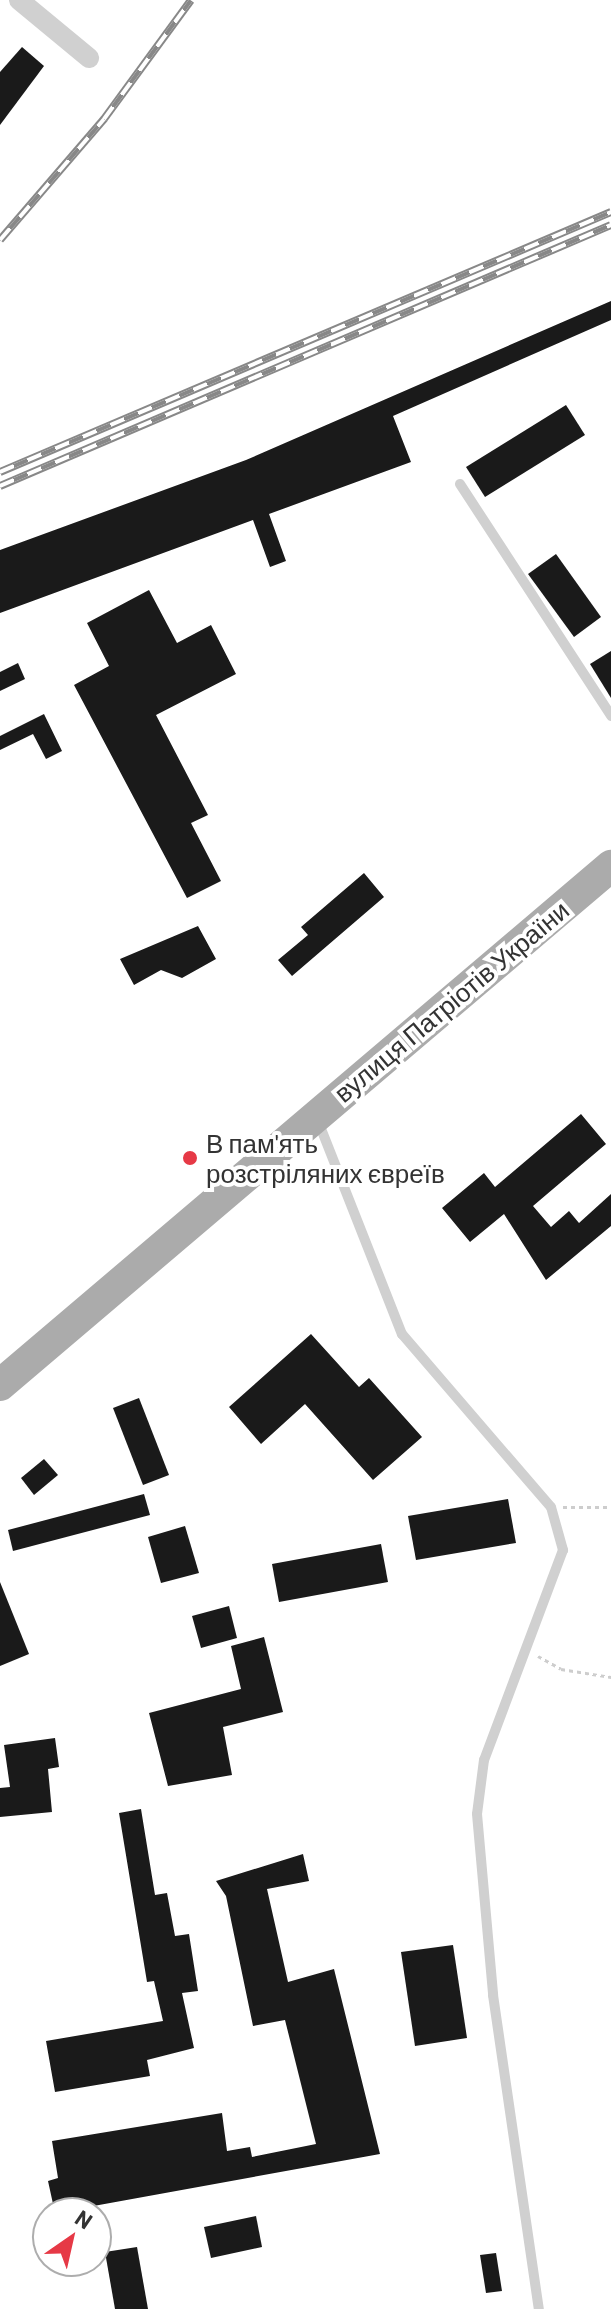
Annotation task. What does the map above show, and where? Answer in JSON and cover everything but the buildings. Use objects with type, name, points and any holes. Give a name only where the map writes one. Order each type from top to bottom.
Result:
[{"type":"main road","name":"вулиця Патріотів України","points":[[0,1385],[611,866]]},
{"type":"street","points":[[19,0],[89,58]]},
{"type":"lane","points":[[460,484],[611,716]]},
{"type":"lane","points":[[316,1115],[402,1334],[551,1507],[563,1550],[528,1650],[484,1760],[477,1814],[493,1995],[539,2309]]},
{"type":"path","points":[[551,1507],[611,1507]]},
{"type":"path","points":[[528,1650],[561,1669],[611,1677]]},
{"type":"railway","points":[[0,240],[104,119],[191,0]]},
{"type":"railway","points":[[0,472],[611,212]]},
{"type":"railway","points":[[0,486],[611,225]]},
{"type":"place","name":"В пам'ять розстріляних євреїв","points":[[190,1158]]}]
